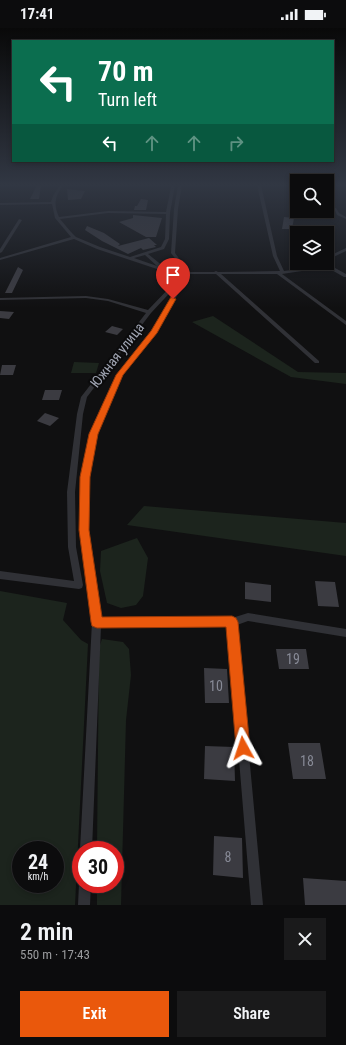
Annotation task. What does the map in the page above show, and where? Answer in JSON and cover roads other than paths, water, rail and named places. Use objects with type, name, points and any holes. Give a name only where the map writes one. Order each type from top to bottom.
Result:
[{"type":"street","points":[[0,252],[16,226]]},
{"type":"street","points":[[63,226],[73,238],[164,270]]},
{"type":"street","points":[[130,258],[163,248],[167,239],[168,226]]},
{"type":"street","points":[[175,226],[172,253],[185,266],[188,273]]},
{"type":"street","points":[[268,226],[280,272],[346,324]]},
{"type":"street","points":[[0,259],[73,238]]},
{"type":"street","points":[[334,255],[346,249]]},
{"type":"street","points":[[146,254],[164,270]]},
{"type":"street","points":[[334,269],[346,276]]},
{"type":"street","name":"Южная улица","points":[[0,575],[79,585],[72,547],[71,492],[80,414],[84,397],[150,312],[176,283],[176,277],[164,270]]},
{"type":"street","points":[[188,273],[280,272],[300,270]]},
{"type":"street","points":[[216,272],[317,362]]},
{"type":"street","points":[[86,841],[97,622],[84,530],[85,477],[94,434],[120,375],[154,332],[188,273]]},
{"type":"street","points":[[0,299],[86,297],[108,300],[150,312]]},
{"type":"street","points":[[97,622],[232,622],[248,617],[346,633]]},
{"type":"street","points":[[232,622],[257,905]]},
{"type":"street","points":[[84,905],[85,893]]}]
